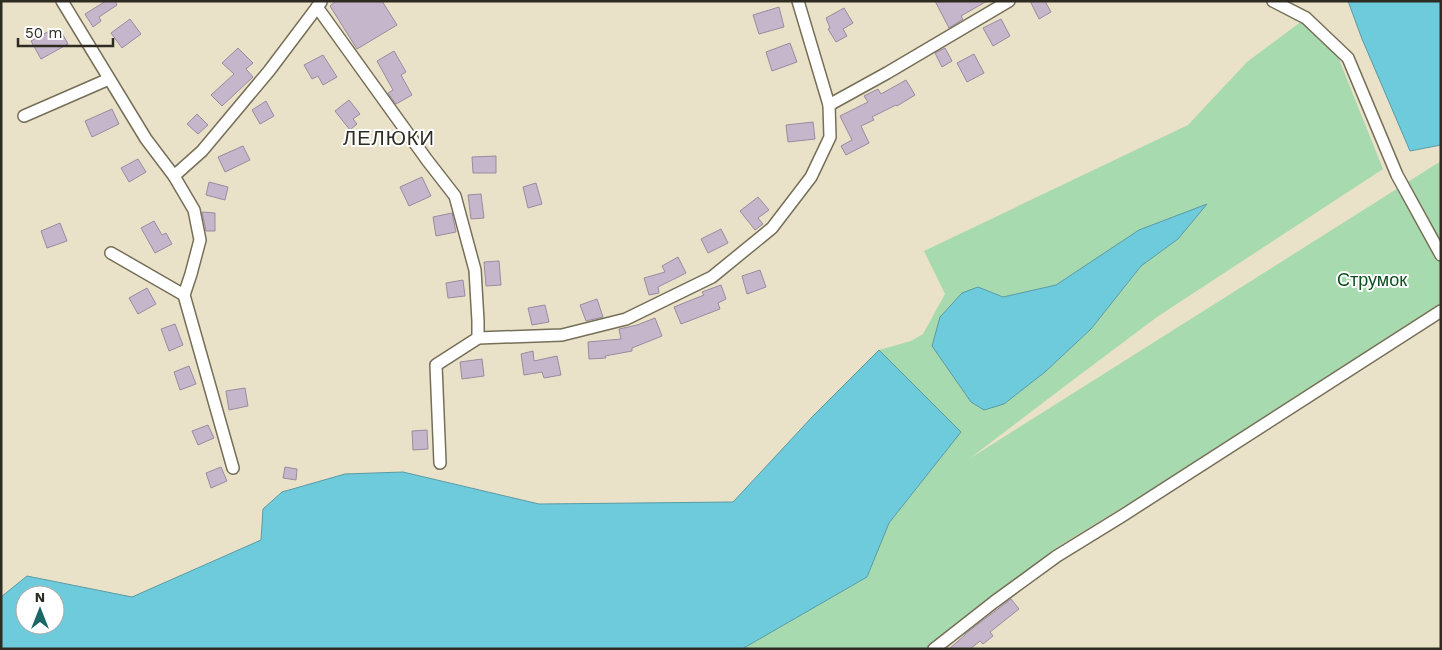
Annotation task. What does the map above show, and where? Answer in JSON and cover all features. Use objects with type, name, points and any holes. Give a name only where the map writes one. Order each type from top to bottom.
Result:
[{"type":"street","points":[[62,1],[146,140],[174,176],[194,210],[200,240],[184,295],[233,468]]},
{"type":"street","points":[[440,463],[436,365],[478,338],[562,335],[626,320],[712,277],[772,228],[811,177],[830,136],[828,105],[798,1]]},
{"type":"street","points":[[828,105],[1010,1]]},
{"type":"street","points":[[1273,1],[1306,18],[1348,58],[1397,175],[1441,255]]},
{"type":"street","points":[[174,176],[202,152],[268,71],[319,4],[427,160],[455,196],[475,270],[478,338]]},
{"type":"street","points":[[24,116],[109,79]]},
{"type":"street","points":[[111,253],[184,295]]},
{"type":"street","points":[[934,649],[1057,556],[1441,311]]},
{"type":"green space","name":"Струмок","points":[[1306,18],[1336,52],[1383,169],[1157,317],[969,459],[1441,161],[1441,313],[1054,549],[926,649],[742,649],[867,577],[889,523],[961,432],[879,350],[911,341],[923,334],[945,294],[924,251],[1188,125],[1247,62]],"holes":[[[1139,230],[1178,239],[1141,266],[1091,329],[1045,372],[1004,404],[978,287],[1003,297],[1056,285]]]},
{"type":"water","points":[[1348,1],[1441,1],[1441,145],[1410,151],[1362,39]]},
{"type":"water","points":[[1207,204],[1178,239],[1141,266],[1091,329],[1045,372],[1004,404],[984,410],[971,402],[932,346],[940,317],[962,293],[978,287],[1003,297],[1056,285],[1139,230]]},
{"type":"water","points":[[879,350],[961,432],[889,523],[867,577],[742,649],[1,649],[1,597],[15,586],[15,635],[65,635],[65,585],[16,585],[27,576],[132,597],[261,540],[263,509],[282,492],[345,474],[403,472],[539,504],[733,502],[813,416]]},
{"type":"building","points":[[106,1],[115,1],[117,5],[99,17],[101,21],[93,27],[85,14]]},
{"type":"building","points":[[336,1],[382,1],[397,25],[357,49],[330,6]]},
{"type":"building","points":[[935,1],[987,1],[961,16],[963,19],[949,28]]},
{"type":"building","points":[[1030,1],[1045,1],[1051,12],[1039,19]]},
{"type":"building","points":[[779,7],[784,27],[759,34],[753,15]]},
{"type":"building","points":[[844,8],[853,23],[843,29],[847,36],[836,42],[828,29],[830,28],[826,18]]},
{"type":"building","points":[[130,19],[141,34],[122,48],[111,33]]},
{"type":"building","points":[[1001,19],[1010,36],[993,46],[983,28]]},
{"type":"building","points":[[51,30],[54,35],[61,31],[68,44],[41,59],[31,41]]},
{"type":"building","points":[[790,43],[797,62],[772,71],[766,52]]},
{"type":"building","points":[[238,48],[253,63],[246,69],[253,77],[222,106],[211,95],[234,74],[222,63]]},
{"type":"building","points":[[945,48],[952,61],[942,67],[935,53]]},
{"type":"building","points":[[394,51],[406,72],[401,75],[412,95],[396,104],[388,93],[393,90],[377,61]]},
{"type":"building","points":[[974,54],[984,73],[967,82],[957,63]]},
{"type":"building","points":[[323,55],[337,77],[323,85],[318,76],[312,79],[304,65]]},
{"type":"building","points":[[906,80],[915,95],[897,106],[872,117],[874,120],[861,126],[869,143],[846,155],[841,146],[852,140],[840,116],[868,102],[864,96],[878,89],[881,94]]},
{"type":"building","points":[[349,100],[360,114],[353,119],[357,124],[350,130],[335,111]]},
{"type":"building","points":[[266,101],[274,116],[260,124],[252,110]]},
{"type":"building","points":[[112,109],[119,124],[92,137],[85,121]]},
{"type":"building","points":[[197,114],[208,125],[198,134],[187,124]]},
{"type":"building","points":[[813,122],[815,139],[788,142],[786,125]]},
{"type":"building","points":[[243,146],[250,160],[225,172],[218,157]]},
{"type":"building","points":[[496,156],[496,173],[473,173],[472,157]]},
{"type":"building","points":[[138,159],[146,172],[129,182],[121,168]]},
{"type":"building","points":[[422,177],[431,196],[409,206],[400,187]]},
{"type":"building","points":[[209,182],[228,187],[225,200],[206,195]]},
{"type":"building","points":[[536,183],[542,204],[528,208],[523,187]]},
{"type":"building","points":[[481,194],[484,218],[471,219],[468,195]]},
{"type":"building","points":[[758,197],[769,210],[758,218],[763,224],[755,230],[740,211]]},
{"type":"building","points":[[202,212],[215,213],[215,231],[206,231]]},
{"type":"building","points":[[452,213],[456,232],[436,236],[433,217]]},
{"type":"building","points":[[154,221],[162,235],[166,233],[172,244],[155,253],[141,228]]},
{"type":"building","points":[[60,223],[67,241],[47,248],[41,231]]},
{"type":"building","points":[[721,229],[728,243],[708,253],[701,239]]},
{"type":"building","points":[[678,257],[686,273],[658,287],[659,293],[649,295],[644,278],[665,272],[662,266]]},
{"type":"building","points":[[499,261],[501,285],[486,286],[484,262]]},
{"type":"building","points":[[760,270],[766,287],[747,294],[742,276]]},
{"type":"building","points":[[463,280],[465,296],[448,298],[446,283]]},
{"type":"building","points":[[721,285],[726,299],[718,303],[720,309],[681,324],[674,307],[704,295],[702,292]]},
{"type":"building","points":[[147,288],[156,304],[138,314],[129,298]]},
{"type":"building","points":[[597,299],[603,317],[586,321],[580,305]]},
{"type":"building","points":[[545,305],[549,322],[532,325],[528,308]]},
{"type":"building","points":[[655,318],[662,336],[632,348],[632,351],[605,356],[606,358],[589,359],[588,342],[621,339],[619,329]]},
{"type":"building","points":[[175,324],[183,345],[169,351],[161,329]]},
{"type":"building","points":[[533,351],[534,361],[557,356],[561,375],[544,378],[542,372],[524,375],[521,354]]},
{"type":"building","points":[[482,359],[484,376],[462,379],[460,362]]},
{"type":"building","points":[[189,366],[196,384],[180,390],[174,372]]},
{"type":"building","points":[[245,388],[248,406],[229,410],[226,391]]},
{"type":"building","points":[[208,425],[214,438],[198,445],[192,431]]},
{"type":"building","points":[[427,430],[428,449],[413,450],[412,431]]},
{"type":"building","points":[[221,467],[227,481],[211,488],[206,473]]},
{"type":"building","points":[[285,467],[297,469],[296,480],[283,478]]},
{"type":"building","points":[[1011,599],[1019,609],[990,632],[993,636],[983,644],[980,641],[970,649],[949,649],[965,634]]},
{"type":"district","name":"ЛЕЛЮКИ","points":[[389,138]]}]
